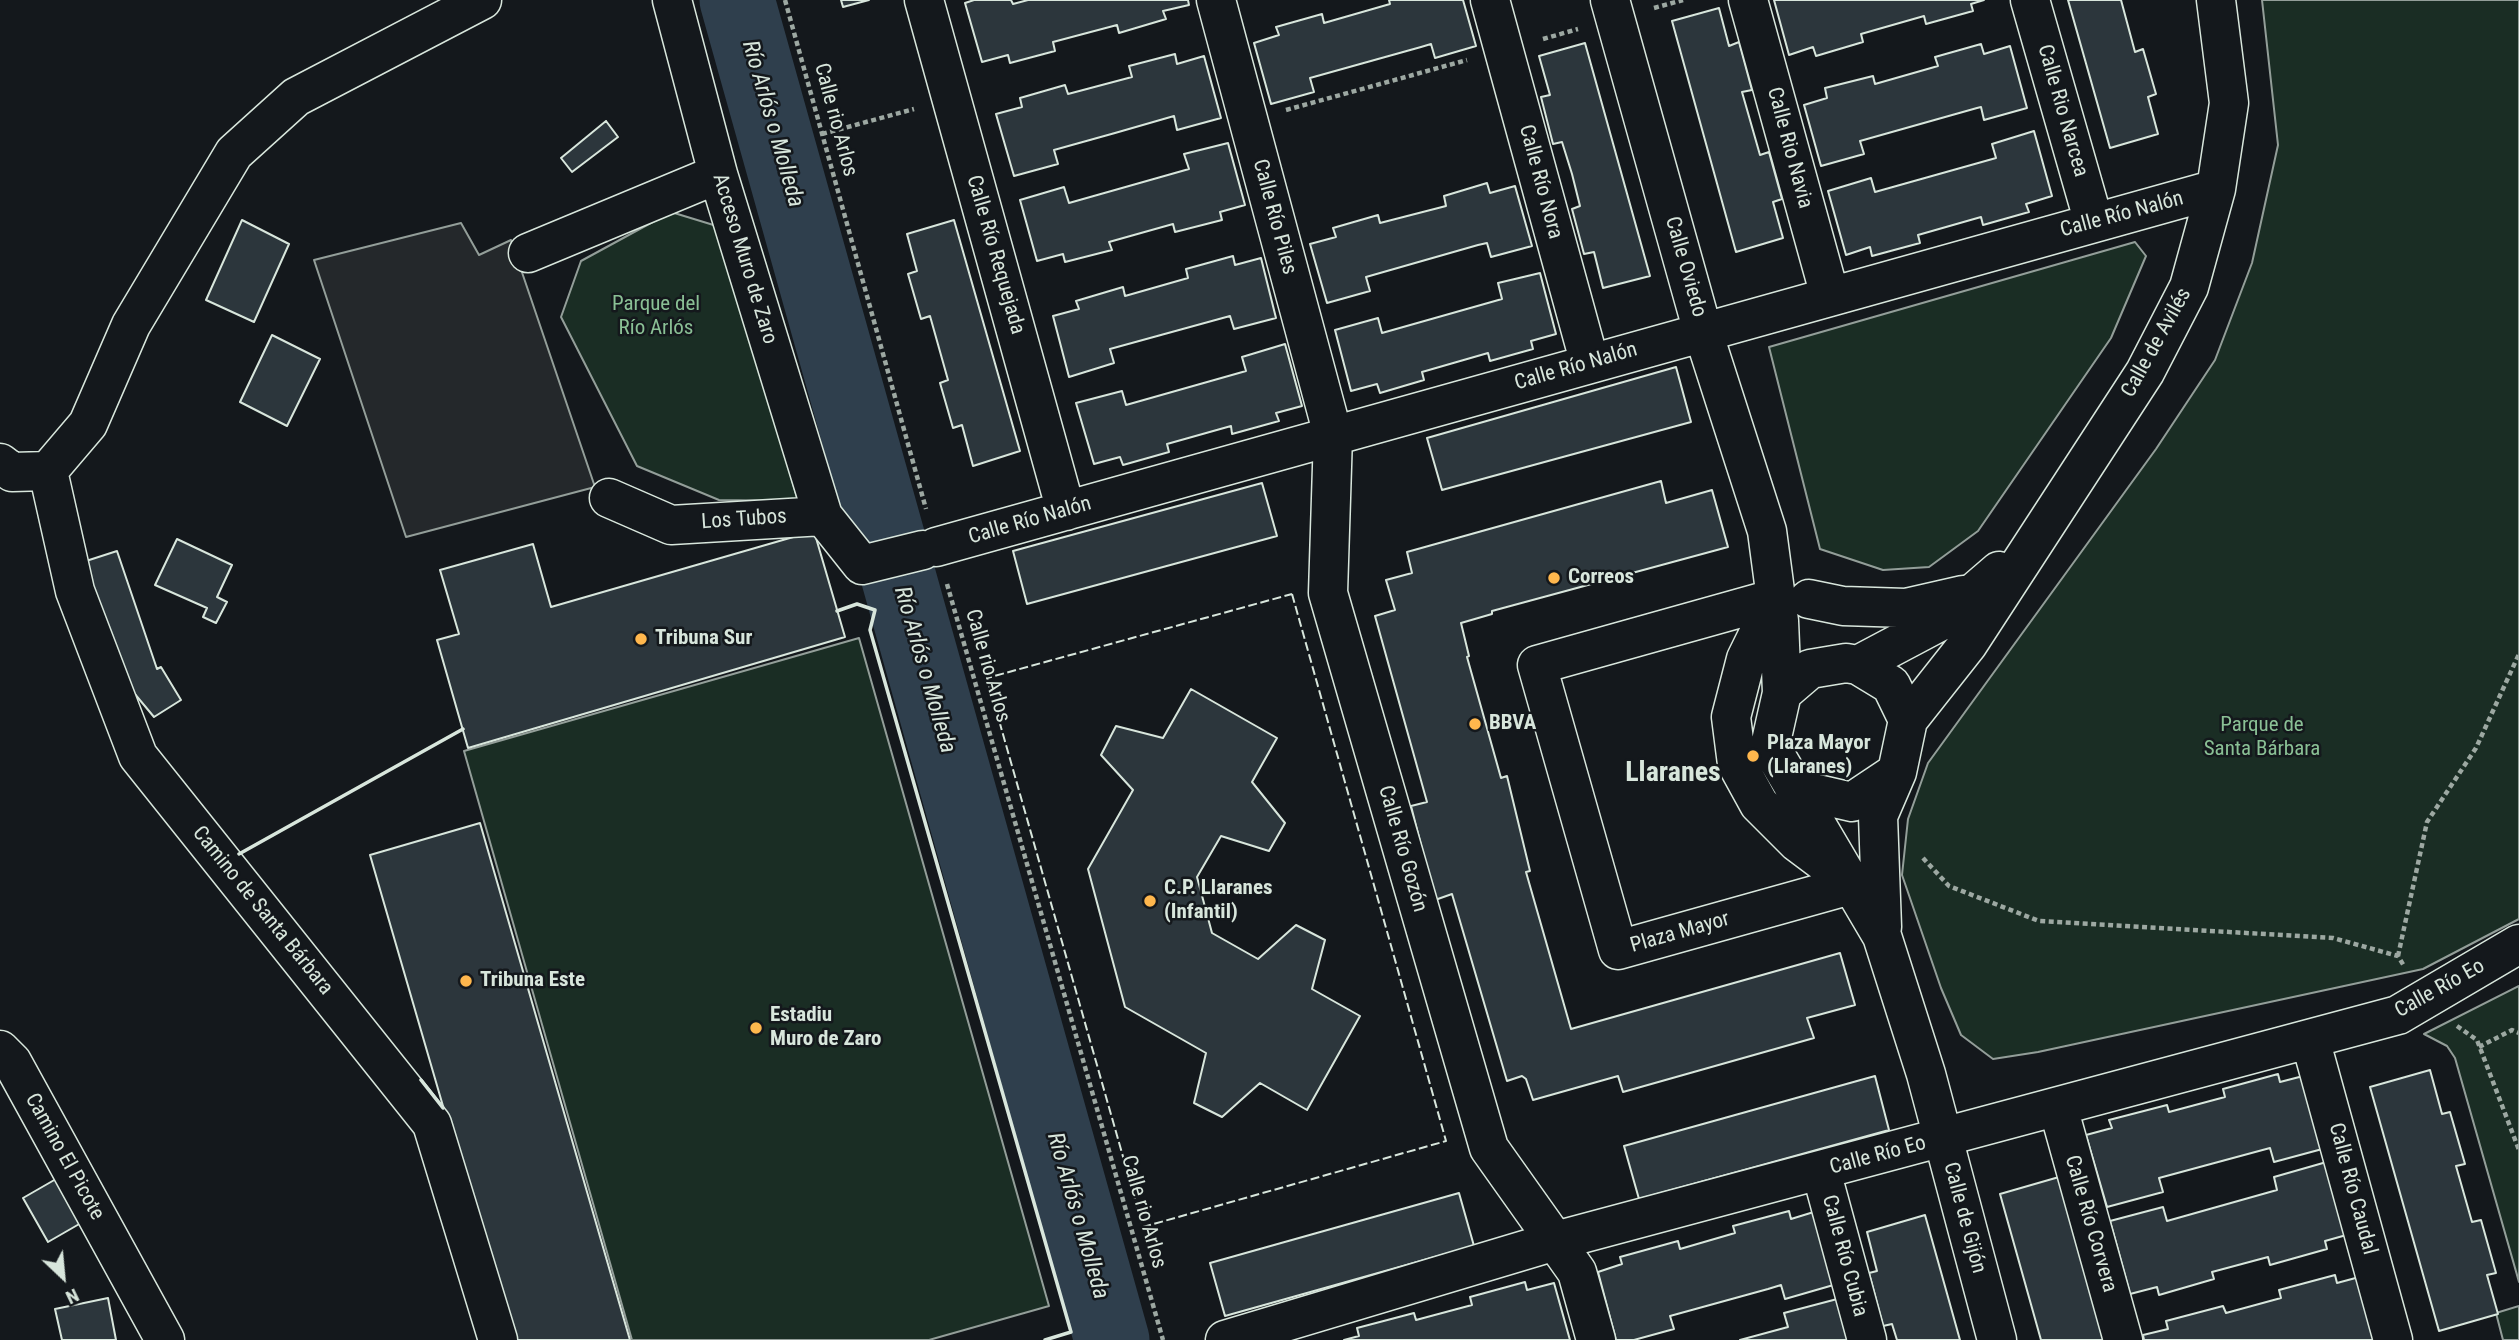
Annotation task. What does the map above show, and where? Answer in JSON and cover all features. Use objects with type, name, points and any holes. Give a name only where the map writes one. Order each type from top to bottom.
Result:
[{"type":"street","points":[[0,463],[12,472],[48,471],[88,424],[131,325],[234,153],[296,97],[482,0]]},
{"type":"street","name":"Acceso Muro de Zaro","points":[[673,0],[718,174],[822,516]]},
{"type":"street","name":"Calle Río Requejada","points":[[924,0],[1066,511]]},
{"type":"street","name":"Calle Río Piles","points":[[1216,0],[1333,435]]},
{"type":"street","name":"Calle Río Nora","points":[[1490,0],[1590,364]]},
{"type":"street","name":"Calle Oviedo","points":[[1609,0],[1703,332],[1767,531],[1793,598],[1852,664]]},
{"type":"street","name":"Calle Rio Navia","points":[[1748,0],[1830,296]]},
{"type":"street","name":"Calle Rio Narcea","points":[[2031,0],[2094,223]]},
{"type":"street","name":"Calle de Avilés","points":[[1908,720],[1968,644],[2034,538],[2145,372],[2189,287],[2216,189],[2229,103],[2216,0]]},
{"type":"street","points":[[528,253],[718,174]]},
{"type":"street","name":"Calle Río Nalón","points":[[822,516],[862,565],[1066,511],[2216,189]]},
{"type":"street","name":"Calle Río Gozón","points":[[1333,435],[1328,593],[1489,1148],[1577,1272],[1596,1340]]},
{"type":"street","name":"Camino de Santa Bárbara","points":[[48,471],[75,591],[138,756],[432,1124],[498,1340]]},
{"type":"street","name":"Los Tubos","points":[[609,498],[671,525],[822,516]]},
{"type":"street","name":"Calle de Avilés","points":[[1852,664],[1941,621],[1978,591],[2034,538]]},
{"type":"street","points":[[1854,884],[1797,842],[1759,804],[1737,764],[1731,717],[1746,659],[1793,598],[1843,606],[1906,608],[1978,591]]},
{"type":"street","name":"Calle Oviedo","points":[[1782,693],[1793,598]]},
{"type":"street","name":"Plaza Mayor","points":[[1793,598],[1537,664],[1618,950],[1854,884]]},
{"type":"street","points":[[1852,664],[1891,685],[1908,720],[1897,772],[1852,802],[1800,790],[1770,746],[1782,693],[1810,669],[1852,664]]},
{"type":"street","name":"Calle de Gijón","points":[[1882,936],[1878,816],[1897,772]]},
{"type":"street","name":"Calle de Gijón","points":[[1800,790],[1882,936],[1943,1138],[1997,1340]]},
{"type":"street","name":"Calle Río Eo","points":[[1225,1340],[1298,1329],[1555,1241],[2398,1015],[2519,944]]},
{"type":"street","name":"Calle Río Caudal","points":[[2310,1039],[2393,1340]]},
{"type":"street","name":"Camino El Picote","points":[[0,1050],[12,1062],[165,1340]]},
{"type":"street","name":"Calle Río Corvera","points":[[2058,1107],[2123,1340]]},
{"type":"street","name":"Calle Río Cubia","points":[[1821,1171],[1867,1340]]},
{"type":"path","name":"Calle rio Arlos","points":[[785,0],[930,548],[1163,1340]]},
{"type":"path","points":[[822,134],[952,98]]},
{"type":"path","points":[[2519,654],[2476,748],[2427,822],[2398,956],[2422,1001],[2477,1040],[2519,1150]]},
{"type":"path","points":[[1923,851],[1924,862],[1949,886],[2039,921],[2333,938],[2398,956]]},
{"type":"path","points":[[2479,1046],[2512,1030],[2519,1032]]},
{"type":"green space","name":"Parque de Santa Bárbara","points":[[2262,0],[2519,0],[2519,919],[2423,969],[2038,1052],[1993,1059],[1961,1035],[1941,988],[1902,875],[1908,819],[1928,763],[2156,449],[2215,360],[2252,263],[2278,145]]},
{"type":"green space","name":"Parque del Río Arlós","points":[[671,212],[720,227],[798,501],[719,500],[637,466],[561,317],[581,261]]},
{"type":"green space","points":[[2135,242],[2146,256],[2111,338],[1978,531],[1929,567],[1883,570],[1820,549],[1769,347]]},
{"type":"green space","name":"Estadiu Muro de Zaro","points":[[859,638],[1049,1306],[929,1340],[632,1340],[464,751]]},
{"type":"green space","points":[[2519,986],[2519,1282],[2455,1058],[2447,1046],[2424,1034]]},
{"type":"green space","points":[[2519,1306],[2519,1340],[2503,1340],[2496,1313]]},
{"type":"shaded area","points":[[461,223],[479,255],[511,240],[595,487],[406,537],[314,260]]},
{"type":"building","points":[[841,0],[869,0],[843,7]]},
{"type":"building","points":[[974,0],[1011,0],[1013,4],[1028,0],[1188,0],[1189,5],[1163,11],[1166,19],[1119,33],[1117,25],[1053,42],[1055,51],[1010,63],[1008,55],[982,62],[965,3]]},
{"type":"building","points":[[1389,0],[1463,0],[1476,46],[1435,58],[1431,44],[1310,78],[1314,92],[1271,104],[1254,43],[1279,35],[1276,27],[1322,14],[1324,23],[1390,4]]},
{"type":"building","points":[[1774,0],[1984,0],[1971,4],[1973,11],[1926,24],[1924,16],[1861,34],[1863,42],[1816,56],[1813,47],[1789,55]]},
{"type":"building","points":[[2068,0],[2121,0],[2135,52],[2143,49],[2156,94],[2148,97],[2158,134],[2110,148]]},
{"type":"building","points":[[1719,8],[1729,46],[1739,42],[1752,90],[1742,92],[1760,155],[1769,152],[1782,199],[1773,202],[1783,238],[1736,252],[1672,21]]},
{"type":"building","points":[[1585,43],[1650,276],[1603,288],[1594,252],[1584,254],[1572,209],[1580,206],[1572,174],[1562,142],[1553,144],[1541,97],[1550,95],[1539,56]]},
{"type":"building","points":[[1981,44],[1984,54],[2010,46],[2027,108],[1984,120],[1981,107],[1977,108],[1860,141],[1864,154],[1821,166],[1804,105],[1827,98],[1825,88],[1873,76],[1875,84],[1938,66],[1935,57]]},
{"type":"building","points":[[1175,54],[1177,64],[1204,56],[1221,118],[1177,130],[1174,116],[1054,150],[1058,164],[1014,176],[996,114],[1022,107],[1020,98],[1065,85],[1068,94],[1132,77],[1129,66]]},
{"type":"building","points":[[606,121],[618,137],[572,172],[561,158]]},
{"type":"building","points":[[2034,131],[2052,196],[2026,204],[2029,212],[1983,225],[1981,217],[1918,235],[1920,243],[1872,256],[1870,247],[1846,255],[1828,191],[1871,178],[1875,192],[1996,158],[1992,144]]},
{"type":"building","points":[[1228,143],[1245,205],[1220,212],[1222,220],[1175,232],[1173,224],[1109,242],[1112,250],[1065,262],[1063,254],[1037,261],[1020,200],[1064,187],[1069,203],[1189,169],[1184,154]]},
{"type":"building","points":[[1487,183],[1490,193],[1515,186],[1532,246],[1491,257],[1487,243],[1478,245],[1366,277],[1370,291],[1327,303],[1310,244],[1336,237],[1333,228],[1378,215],[1380,223],[1446,206],[1444,196]]},
{"type":"building","points":[[242,220],[289,244],[254,322],[206,300]]},
{"type":"building","points":[[954,220],[1020,451],[973,466],[962,425],[953,428],[940,383],[948,380],[930,316],[921,319],[908,274],[917,271],[907,234]]},
{"type":"building","points":[[1233,256],[1235,265],[1261,258],[1276,318],[1234,329],[1230,316],[1110,349],[1114,363],[1069,377],[1053,316],[1079,309],[1076,301],[1123,287],[1125,296],[1188,278],[1186,269]]},
{"type":"building","points":[[1540,273],[1556,334],[1531,341],[1533,349],[1490,361],[1488,353],[1422,372],[1424,380],[1380,393],[1377,384],[1351,391],[1335,330],[1378,318],[1382,333],[1502,299],[1498,283]]},
{"type":"building","points":[[272,335],[320,359],[287,426],[240,402]]},
{"type":"building","points":[[1285,344],[1302,406],[1276,413],[1279,421],[1232,434],[1231,426],[1167,444],[1169,452],[1123,465],[1120,457],[1094,464],[1076,403],[1122,391],[1126,405],[1246,371],[1242,357]]},
{"type":"building","points":[[1676,367],[1691,422],[1442,490],[1427,438]]},
{"type":"building","points":[[1661,481],[1666,503],[1712,490],[1728,547],[1492,611],[1492,614],[1461,623],[1469,656],[1467,657],[1501,778],[1507,776],[1530,871],[1526,872],[1571,1029],[1840,953],[1855,1005],[1807,1018],[1814,1038],[1623,1092],[1618,1076],[1533,1100],[1526,1079],[1522,1076],[1507,1081],[1452,894],[1435,900],[1411,806],[1427,802],[1375,616],[1395,610],[1386,580],[1412,573],[1407,552]]},
{"type":"building","points":[[1262,483],[1277,536],[1027,604],[1013,551]]},
{"type":"building","name":"Tribuna Sur","points":[[814,531],[845,637],[468,748],[437,640],[459,634],[440,570],[533,544],[551,607]]},
{"type":"building","points":[[177,539],[232,565],[217,597],[227,602],[216,623],[203,617],[207,608],[155,585]]},
{"type":"building","points":[[117,551],[157,669],[161,667],[181,700],[154,717],[124,681],[83,562]]},
{"type":"building","name":"C.P. Llaranes (Infantil)","points":[[1191,689],[1277,738],[1252,782],[1285,823],[1269,851],[1221,836],[1197,877],[1212,933],[1258,959],[1296,925],[1325,940],[1312,989],[1360,1016],[1307,1110],[1260,1083],[1222,1117],[1194,1103],[1206,1053],[1125,1007],[1088,869],[1133,790],[1101,755],[1116,726],[1163,738]]},
{"type":"building","name":"Tribuna Este","points":[[480,823],[630,1340],[511,1340],[370,855]]},
{"type":"building","points":[[2430,1070],[2442,1114],[2450,1112],[2465,1164],[2456,1166],[2472,1222],[2481,1220],[2496,1273],[2487,1275],[2498,1314],[2439,1331],[2370,1087]]},
{"type":"building","points":[[2278,1074],[2280,1082],[2307,1075],[2326,1148],[2274,1162],[2270,1148],[2159,1178],[2163,1192],[2107,1207],[2086,1135],[2112,1128],[2109,1120],[2167,1105],[2169,1112],[2225,1097],[2223,1089]]},
{"type":"building","points":[[1875,1076],[1889,1130],[1639,1199],[1624,1146]]},
{"type":"building","points":[[2330,1161],[2350,1234],[2325,1241],[2327,1249],[2270,1265],[2268,1257],[2212,1272],[2214,1279],[2159,1295],[2157,1287],[2130,1294],[2110,1221],[2163,1207],[2167,1221],[2277,1190],[2274,1177]]},
{"type":"building","points":[[2059,1177],[2114,1340],[2041,1340],[2000,1194]]},
{"type":"building","points":[[56,1179],[81,1223],[48,1242],[23,1198]]},
{"type":"building","points":[[1459,1193],[1474,1246],[1225,1316],[1210,1263]]},
{"type":"building","points":[[1789,1211],[1791,1219],[1817,1211],[1837,1284],[1785,1299],[1781,1285],[1670,1316],[1674,1329],[1634,1340],[1616,1340],[1598,1272],[1622,1264],[1620,1257],[1678,1241],[1680,1249],[1735,1233],[1733,1226]]},
{"type":"building","points":[[1925,1215],[1960,1340],[1897,1340],[1892,1324],[1883,1326],[1869,1273],[1877,1271],[1867,1232]]},
{"type":"building","points":[[2335,1275],[2337,1283],[2363,1276],[2381,1340],[2144,1340],[2143,1335],[2168,1329],[2166,1321],[2223,1306],[2226,1313],[2281,1298],[2279,1290]]},
{"type":"building","points":[[1525,1282],[1527,1290],[1554,1283],[1570,1340],[1344,1340],[1359,1336],[1357,1328],[1414,1313],[1416,1320],[1472,1305],[1470,1297]]},
{"type":"building","points":[[108,1298],[116,1340],[62,1340],[55,1309]]},
{"type":"building","points":[[1841,1298],[1852,1340],[1740,1340],[1788,1327],[1784,1313]]},
{"type":"waterway","name":"Río Arlós o Molleda","points":[[737,0],[1112,1340]]},
{"type":"fence","points":[[1292,594],[1446,1141],[1143,1227],[987,678],[1292,594]]},
{"type":"wall","points":[[837,611],[857,604],[875,610],[870,630],[1071,1332],[1045,1340]]},
{"type":"wall","points":[[239,854],[463,729]]},
{"type":"wall","points":[[421,1080],[443,1108]]},
{"type":"place","name":"Correos","points":[[1554,578]]},
{"type":"place","name":"Tribuna Sur","points":[[641,639]]},
{"type":"place","name":"BBVA","points":[[1475,724]]},
{"type":"place","name":"Plaza Mayor (Llaranes)","points":[[1753,756]]},
{"type":"place","name":"C.P. Llaranes (Infantil)","points":[[1150,901]]},
{"type":"place","name":"Tribuna Este","points":[[466,981]]},
{"type":"place","name":"Estadiu Muro de Zaro","points":[[756,1028]]},
{"type":"district","name":"Llaranes","points":[[1673,774]]}]
